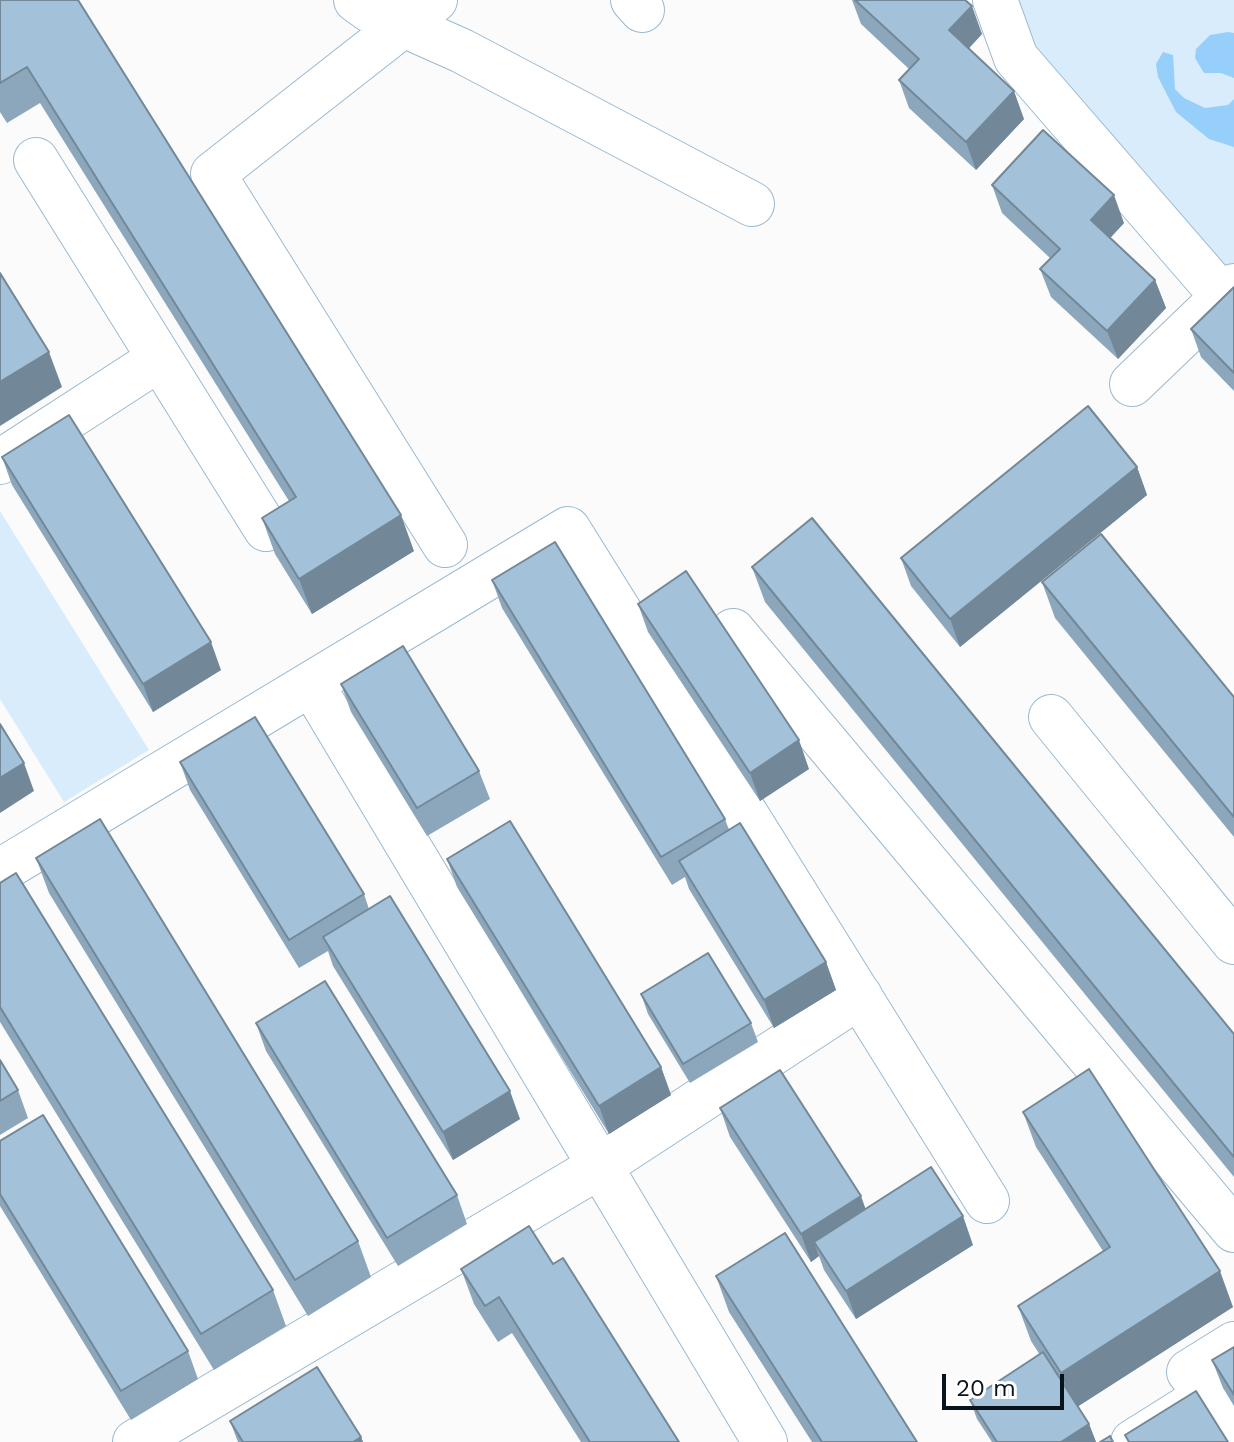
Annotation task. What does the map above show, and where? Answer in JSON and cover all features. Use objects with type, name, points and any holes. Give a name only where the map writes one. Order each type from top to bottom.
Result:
[{"type":"street","points":[[356,0],[370,10],[419,12],[462,51],[752,204]]},
{"type":"street","points":[[995,0],[1016,58],[1228,291],[1132,384]]},
{"type":"street","points":[[419,12],[213,174],[445,545]]},
{"type":"street","points":[[36,160],[266,529]]},
{"type":"street","points":[[0,462],[159,359]]},
{"type":"street","points":[[0,871],[568,529],[987,1201]]},
{"type":"street","points":[[733,631],[1234,1230]]},
{"type":"street","points":[[312,685],[765,1442]]},
{"type":"street","points":[[1051,717],[1234,942]]},
{"type":"street","points":[[135,1442],[600,1166],[860,996]]},
{"type":"street","points":[[1234,1344],[1189,1372],[1234,1436]]},
{"type":"street","points":[[1133,1442],[1208,1395]]},
{"type":"shaded area","points":[[979,0],[1234,0],[1234,271],[1231,274]]},
{"type":"shaded area","points":[[0,511],[149,750],[64,802],[0,699]]},
{"type":"water","points":[[1234,33],[1234,78],[1221,73],[1204,73],[1195,58],[1196,49],[1210,35]]},
{"type":"water","points":[[1163,52],[1173,55],[1175,89],[1184,98],[1205,108],[1228,105],[1234,99],[1234,147],[1209,139],[1176,112],[1158,77],[1156,64]]},
{"type":"building","points":[[0,0],[78,0],[401,515],[299,579],[262,518],[296,497],[27,67],[0,83]]},
{"type":"building","points":[[855,0],[965,0],[972,6],[949,30],[1014,91],[966,142],[899,80],[919,59]]},
{"type":"building","points":[[1043,130],[1114,195],[1091,220],[1155,280],[1107,331],[1040,269],[1060,249],[992,185]]},
{"type":"building","points":[[0,273],[49,352],[0,382]]},
{"type":"building","points":[[1234,287],[1234,373],[1191,329]]},
{"type":"building","points":[[1088,406],[1137,467],[950,619],[901,558]]},
{"type":"building","points":[[69,415],[211,642],[143,684],[2,457]]},
{"type":"building","points":[[812,518],[1234,1034],[1234,1157],[752,567]]},
{"type":"building","points":[[1101,534],[1234,697],[1234,817],[1042,582]]},
{"type":"building","points":[[555,542],[725,819],[661,857],[492,580]]},
{"type":"building","points":[[686,571],[799,740],[750,773],[638,604]]},
{"type":"building","points":[[403,646],[479,771],[417,808],[341,684]]},
{"type":"building","points":[[255,717],[364,894],[289,940],[180,762]]},
{"type":"building","points":[[0,724],[24,763],[0,778]]},
{"type":"building","points":[[100,819],[358,1241],[295,1280],[36,858]]},
{"type":"building","points":[[510,821],[661,1067],[599,1106],[447,859]]},
{"type":"building","points":[[740,823],[826,962],[764,1000],[679,861]]},
{"type":"building","points":[[16,873],[273,1290],[201,1334],[0,1007],[0,883]]},
{"type":"building","points":[[390,896],[510,1091],[443,1132],[323,937]]},
{"type":"building","points":[[708,953],[751,1023],[683,1064],[641,994]]},
{"type":"building","points":[[325,981],[457,1195],[387,1238],[256,1023]]},
{"type":"building","points":[[0,1060],[18,1090],[0,1101]]},
{"type":"building","points":[[1089,1069],[1220,1271],[1061,1373],[1018,1306],[1110,1247],[1023,1112]]},
{"type":"building","points":[[780,1070],[861,1196],[801,1234],[720,1108]]},
{"type":"building","points":[[43,1115],[188,1351],[121,1391],[0,1194],[0,1141]]},
{"type":"building","points":[[931,1167],[963,1216],[846,1291],[814,1242]]},
{"type":"building","points":[[529,1226],[553,1264],[563,1258],[679,1442],[590,1442],[499,1297],[485,1306],[461,1269]]},
{"type":"building","points":[[785,1233],[917,1442],[822,1442],[716,1276]]},
{"type":"building","points":[[1234,1347],[1234,1395],[1212,1360]]},
{"type":"building","points":[[1043,1352],[1089,1424],[1061,1442],[997,1442],[970,1400]]},
{"type":"building","points":[[317,1367],[361,1437],[353,1442],[243,1442],[230,1421]]},
{"type":"building","points":[[1196,1391],[1228,1442],[1129,1442],[1125,1435]]}]
